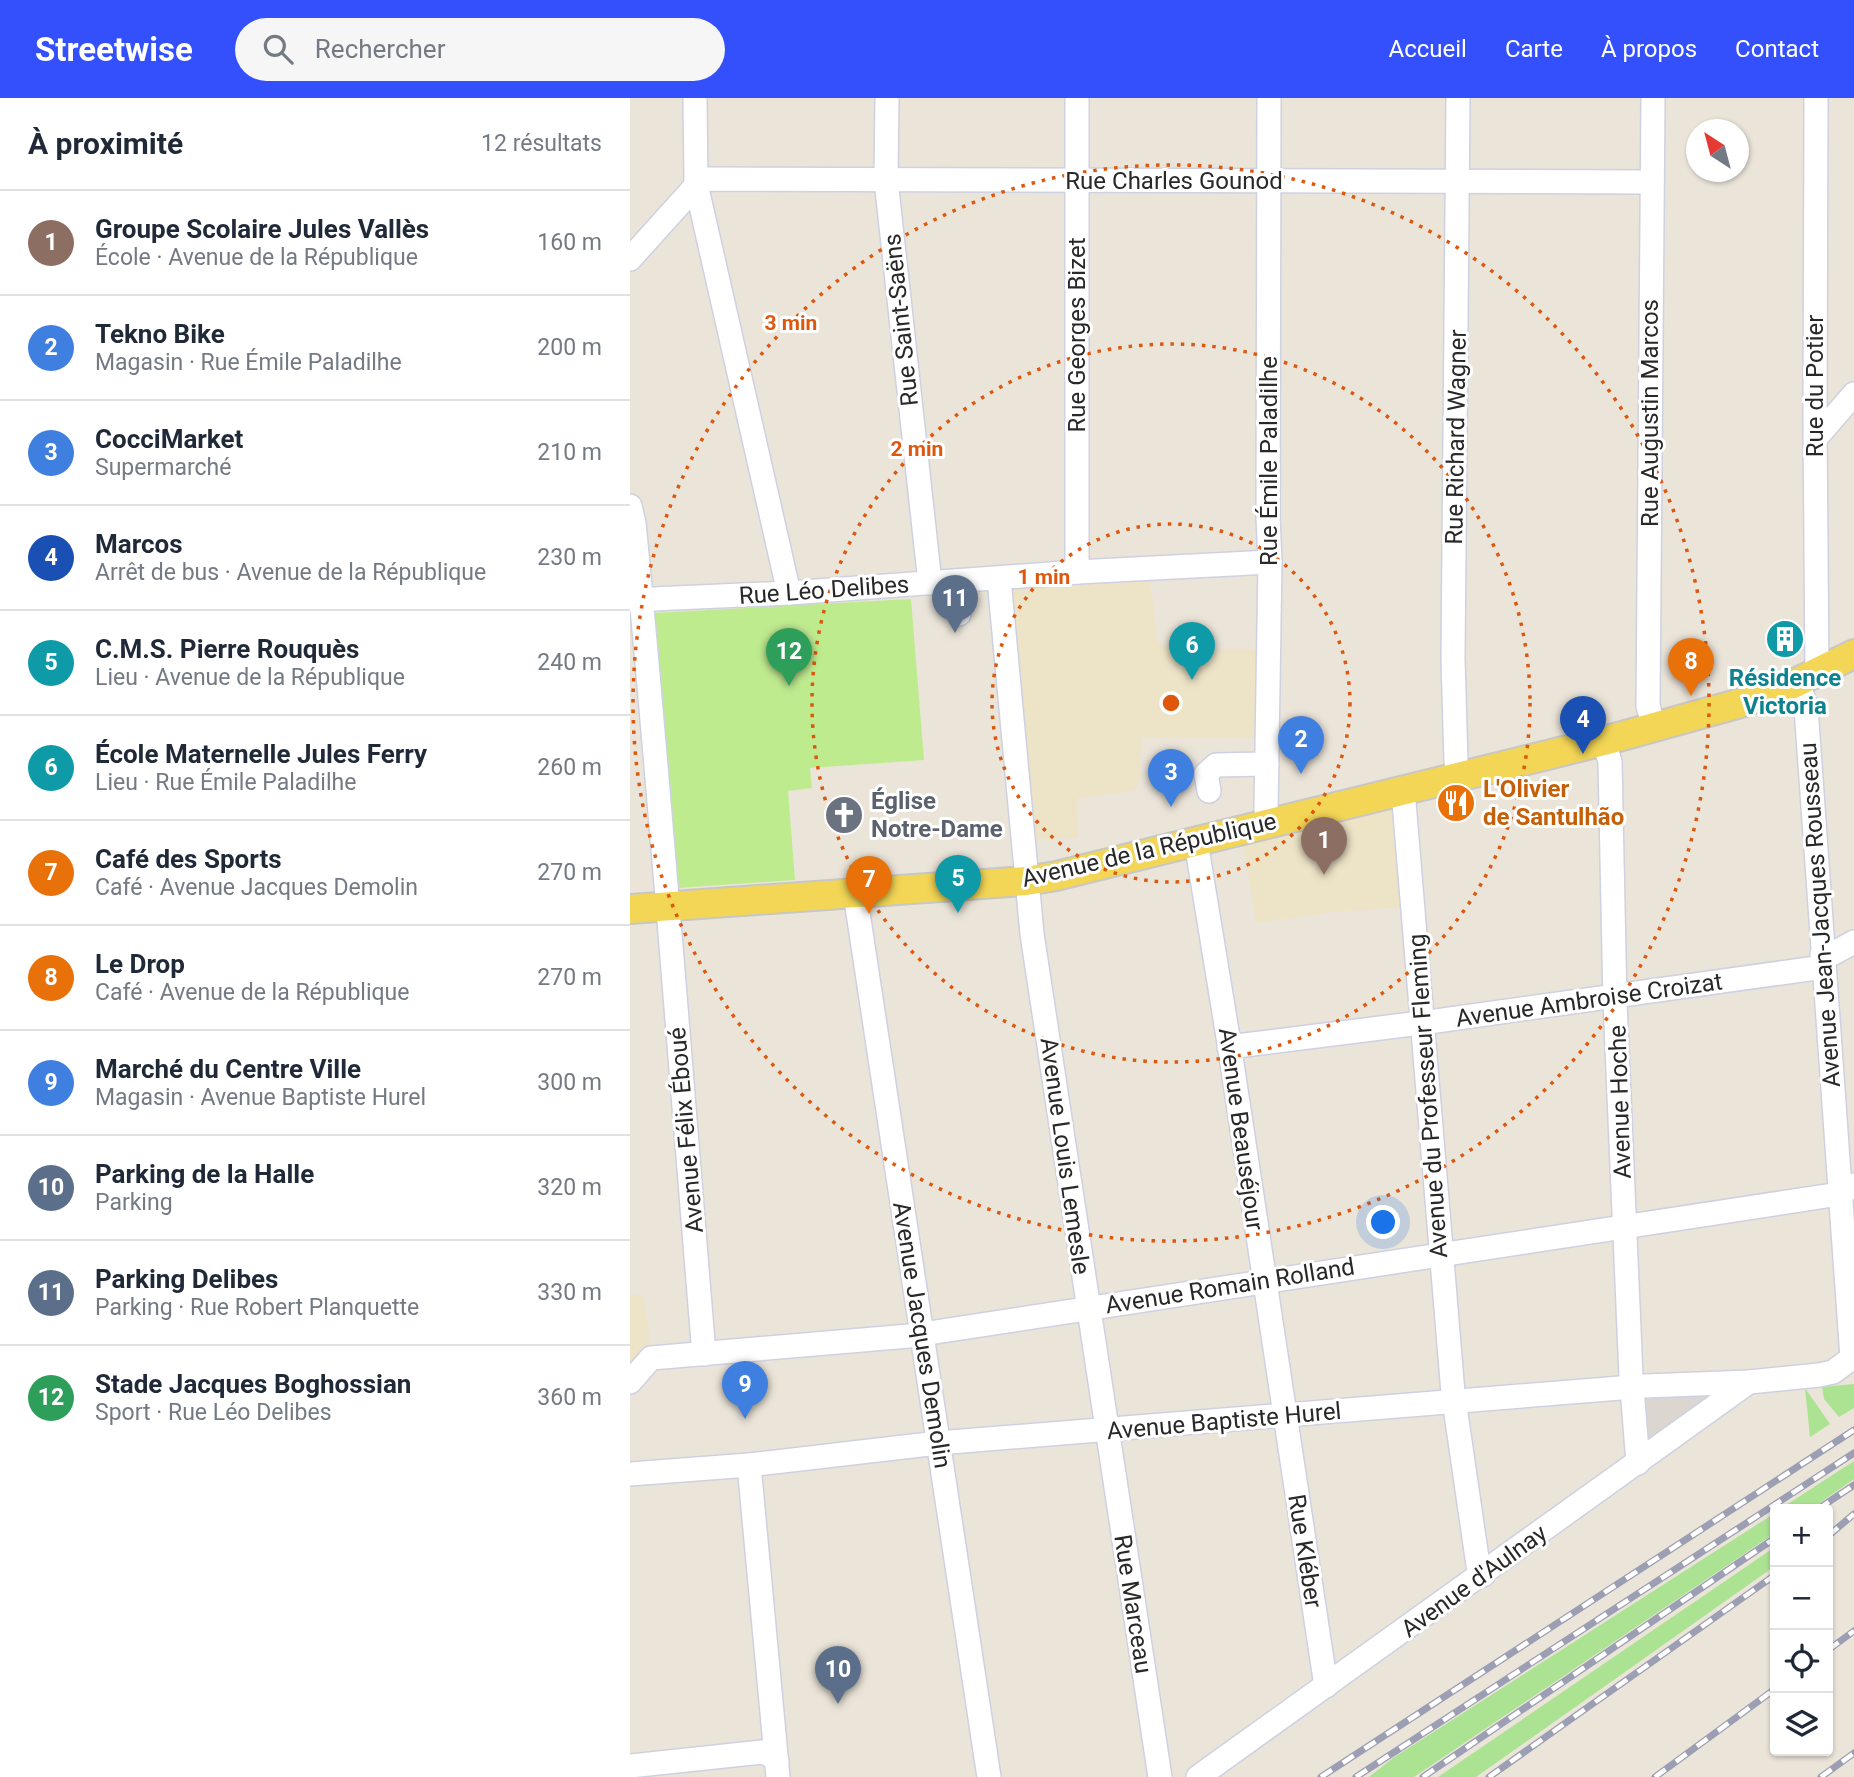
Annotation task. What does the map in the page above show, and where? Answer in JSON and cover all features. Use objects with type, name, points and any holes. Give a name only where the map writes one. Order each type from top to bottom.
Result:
[{"type":"main road","name":"Avenue de la République","points":[[630,909],[1026,881],[1056,876],[1604,741],[1777,692],[1854,654]]},
{"type":"street","points":[[695,98],[696,184],[789,593]]},
{"type":"street","name":"Rue Saint-Saëns","points":[[887,98],[886,180],[930,583]]},
{"type":"street","name":"Rue Georges Bizet","points":[[1077,98],[1077,572]]},
{"type":"street","name":"Rue Émile Paladilhe","points":[[1269,98],[1270,562],[1266,810],[1271,823]]},
{"type":"street","name":"Rue Richard Wagner","points":[[1458,98],[1453,659],[1456,762],[1459,776]]},
{"type":"street","name":"Rue Augustin Marcos","points":[[1653,98],[1648,706],[1654,727]]},
{"type":"street","name":"Rue du Potier","points":[[1808,678],[1815,439],[1816,98]]},
{"type":"street","name":"Rue Charles Gounod","points":[[696,184],[702,179],[1652,183]]},
{"type":"street","points":[[630,259],[696,184]]},
{"type":"street","points":[[1815,439],[1854,394]]},
{"type":"street","name":"Avenue Félix Éboué","points":[[630,506],[634,523],[636,601],[659,785],[704,1354]]},
{"type":"street","name":"Rue Léo Delibes","points":[[636,601],[1270,562]]},
{"type":"street","name":"Avenue Louis Lemesle","points":[[999,579],[1032,934],[1107,1431]]},
{"type":"street","points":[[956,581],[959,614]]},
{"type":"street","name":"Avenue Jean-Jacques Rousseau","points":[[1808,678],[1807,708],[1822,961],[1847,1190],[1853,1358]]},
{"type":"street","name":"Avenue Hoche","points":[[1604,741],[1610,762],[1615,996],[1631,1388],[1638,1464]]},
{"type":"street","points":[[1209,791],[1206,774],[1216,765],[1267,764]]},
{"type":"street","name":"Avenue du Professeur Fleming","points":[[1403,790],[1454,1402],[1478,1565],[1483,1575]]},
{"type":"street","name":"Avenue Beauséjour","points":[[1196,842],[1285,1416]]},
{"type":"street","name":"Avenue Jacques Demolin","points":[[855,893],[989,1777]]},
{"type":"street","name":"Avenue Ambroise Croizat","points":[[1229,1047],[1615,996],[1822,961],[1854,942]]},
{"type":"street","name":"Avenue Romain Rolland","points":[[630,1382],[651,1358],[922,1333],[1847,1190]]},
{"type":"street","name":"Avenue Baptiste Hurel","points":[[630,1474],[749,1465],[938,1443],[1631,1388],[1749,1382],[1833,1372],[1853,1358]]},
{"type":"street","name":"Avenue d'Aulnay","points":[[1198,1777],[1749,1382]]},
{"type":"street","name":"Rue Kléber","points":[[1285,1416],[1326,1686]]},
{"type":"street","name":"Rue Marceau","points":[[1107,1431],[1160,1777]]},
{"type":"street","points":[[749,1465],[777,1769]]},
{"type":"street","points":[[630,1766],[762,1752],[770,1755],[777,1769]]},
{"type":"shaded area","points":[[1150,579],[1157,641],[1170,649],[1255,649],[1258,657],[1258,738],[1142,737],[1138,787],[1126,792],[1077,798],[1078,838],[1026,839],[1006,585]]},
{"type":"shaded area","points":[[1392,806],[1401,907],[1335,912],[1256,923],[1243,843]]},
{"type":"shaded area","points":[[630,1295],[643,1295],[651,1348],[630,1363]]},
{"type":"shaded area","points":[[1710,1394],[1712,1399],[1656,1443],[1644,1443],[1642,1401],[1646,1396]]},
{"type":"green space","points":[[911,599],[924,760],[810,768],[812,788],[788,791],[795,880],[677,888],[653,613]]},
{"type":"green space","points":[[1854,1384],[1854,1408],[1839,1417],[1824,1399],[1822,1387]]},
{"type":"green space","points":[[1805,1388],[1830,1424],[1810,1437]]},
{"type":"green space","points":[[1854,1461],[1854,1479],[1818,1504],[1788,1504]]},
{"type":"green space","points":[[1770,1516],[1770,1536],[1414,1777],[1369,1777],[1393,1758]]},
{"type":"green space","points":[[1770,1550],[1770,1570],[1476,1777],[1438,1777]]},
{"type":"railway","points":[[1321,1777],[1854,1430]]},
{"type":"railway","points":[[1356,1777],[1854,1453]]},
{"type":"railway","points":[[1826,1504],[1854,1485]]},
{"type":"railway","points":[[1833,1532],[1854,1514]]},
{"type":"railway","points":[[1423,1777],[1770,1541]]},
{"type":"railway","points":[[1489,1777],[1770,1579]]},
{"type":"railway","points":[[1833,1646],[1854,1631]]},
{"type":"railway","points":[[1655,1777],[1770,1693]]},
{"type":"railway","points":[[1821,1777],[1854,1753]]},
{"type":"place","name":"Parking Delibes","points":[[955,633]]},
{"type":"place","name":"Résidence Victoria","points":[[1785,639]]},
{"type":"place","name":"École Maternelle Jules Ferry","points":[[1192,680]]},
{"type":"place","name":"Stade Jacques Boghossian","points":[[789,686]]},
{"type":"place","name":"Le Drop","points":[[1691,696]]},
{"type":"place","name":"Marcos","points":[[1583,754]]},
{"type":"place","name":"Tekno Bike","points":[[1301,774]]},
{"type":"place","name":"L'Olivier de Santulhão","points":[[1456,803]]},
{"type":"place","name":"CocciMarket","points":[[1171,807]]},
{"type":"place","name":"Église Notre-Dame","points":[[844,815]]},
{"type":"place","name":"Groupe Scolaire Jules Vallès","points":[[1324,875]]},
{"type":"place","name":"C.M.S. Pierre Rouquès","points":[[958,913]]},
{"type":"place","name":"Café des Sports","points":[[869,914]]},
{"type":"place","name":"Marché du Centre Ville","points":[[745,1419]]},
{"type":"place","name":"Parking de la Halle","points":[[838,1704]]}]
